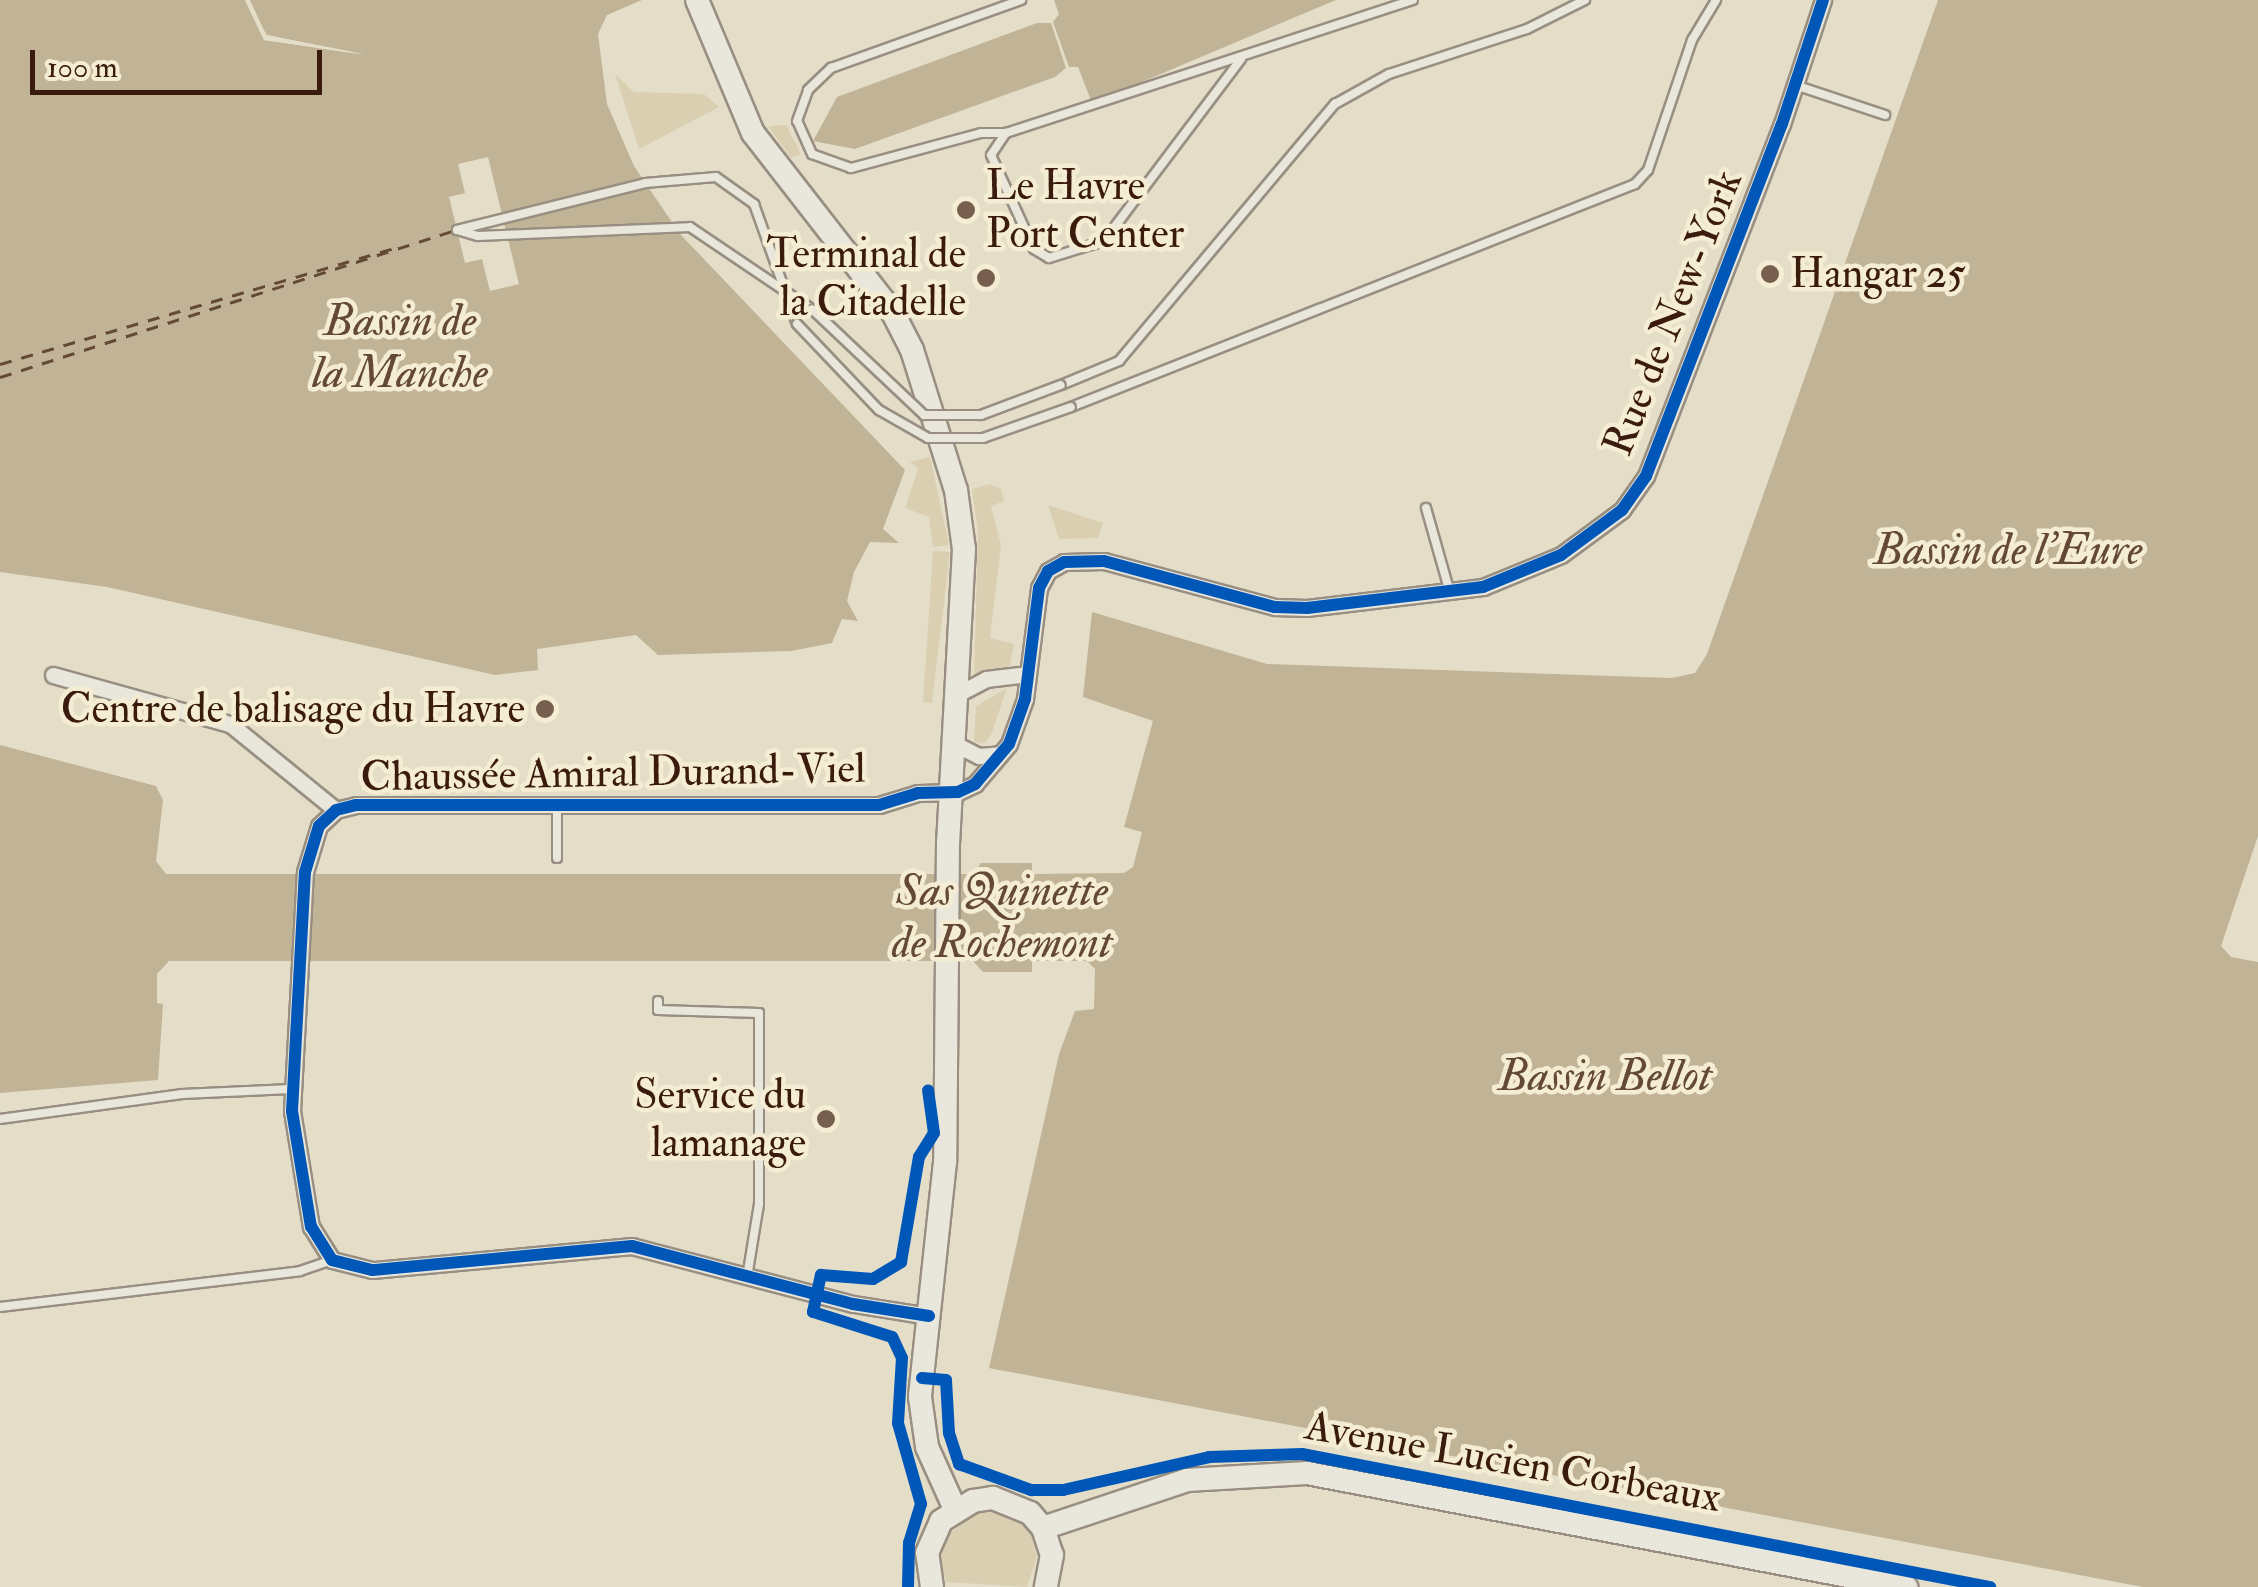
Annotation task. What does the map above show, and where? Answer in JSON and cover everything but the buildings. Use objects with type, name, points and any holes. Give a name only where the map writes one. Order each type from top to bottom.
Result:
[{"type":"main road","points":[[697,0],[753,133],[876,287],[912,350],[960,508],[964,549],[950,793],[946,1162],[921,1415],[927,1448],[954,1509]]},
{"type":"main road","name":"Avenue Lucien Corbeaux","points":[[1043,1528],[1186,1480],[1307,1473],[1906,1587]]},
{"type":"main road","points":[[932,1587],[932,1536],[954,1509],[993,1498],[1030,1513],[1043,1528],[1052,1556],[1049,1586]]},
{"type":"street","name":"Rue de New-York","points":[[950,793],[975,784],[1000,754],[1020,714],[1039,588],[1048,571],[1082,558],[1276,607],[1450,593],[1521,575],[1561,555],[1622,510],[1646,476],[1795,85],[1823,0]]},
{"type":"street","points":[[956,695],[986,679],[1028,674]]},
{"type":"street","points":[[53,675],[230,724],[336,810],[313,836],[306,872],[291,1089],[299,1180],[320,1249],[332,1260],[372,1270],[632,1246],[748,1277],[928,1316]]},
{"type":"street","points":[[953,742],[979,756],[1000,754]]},
{"type":"street","name":"Chaussée Amiral Durand-Viel","points":[[336,810],[879,805],[950,793]]},
{"type":"lane","points":[[1021,0],[831,68],[808,90],[797,121],[812,154],[852,168],[981,133],[1006,133],[1241,60],[1413,0]]},
{"type":"lane","points":[[1584,0],[1527,28],[1389,74],[1335,104],[1119,361],[981,414],[924,414],[814,310],[788,290],[707,233],[673,224],[478,236],[457,230],[645,183],[716,177],[735,185],[770,236],[788,290],[797,324],[879,410],[928,438],[982,438],[1071,407],[1635,184],[1648,170],[1692,40],[1716,0]]},
{"type":"lane","points":[[1006,133],[991,155],[1034,249],[1049,258],[1104,241],[1241,60]]},
{"type":"lane","points":[[1795,85],[1885,115]]},
{"type":"lane","points":[[1426,508],[1450,593]]},
{"type":"lane","points":[[557,807],[557,858]]},
{"type":"lane","points":[[658,1001],[658,1010],[759,1012],[758,1204],[748,1277]]},
{"type":"lane","points":[[0,1119],[182,1094],[291,1089]]},
{"type":"lane","points":[[0,1308],[300,1270],[332,1260]]},
{"type":"shaded area","points":[[615,74],[634,92],[704,94],[719,107],[639,149]]},
{"type":"shaded area","points":[[786,125],[801,154],[791,158],[768,126]]},
{"type":"shaded area","points":[[930,457],[949,545],[933,547],[929,517],[905,508],[918,469],[910,462]]},
{"type":"shaded area","points":[[990,484],[1001,489],[1004,501],[991,506],[1001,545],[990,638],[1014,644],[1010,666],[974,678],[978,532],[972,489]]},
{"type":"shaded area","points":[[1048,505],[1103,523],[1098,538],[1059,539]]},
{"type":"shaded area","points":[[933,551],[950,552],[932,703],[923,702]]},
{"type":"shaded area","points":[[1007,688],[991,735],[985,743],[974,742],[976,706]]},
{"type":"shaded area","points":[[981,1510],[1015,1517],[1031,1535],[1037,1557],[1027,1587],[946,1582],[940,1560],[945,1537]]},
{"type":"water","name":"Bassin de la Manche","points":[[0,0],[245,0],[264,40],[364,54],[266,35],[250,0],[642,0],[607,15],[598,34],[607,104],[634,166],[680,234],[905,470],[883,529],[899,543],[870,542],[854,572],[847,601],[858,621],[842,619],[832,643],[791,651],[658,655],[636,635],[537,649],[538,670],[495,675],[107,587],[0,572]]},
{"type":"water","points":[[1054,0],[1336,0],[1092,103],[1078,67],[1069,67],[1053,22],[1059,14]]},
{"type":"water","name":"Bassin Bellot","points":[[1938,0],[2258,0],[2258,836],[2221,946],[2231,957],[2258,962],[2258,1587],[2143,1587],[989,1368],[1059,1054],[1075,1011],[1094,1009],[1095,969],[1087,961],[1032,961],[1032,972],[983,972],[973,961],[169,961],[157,974],[157,1003],[163,1004],[158,1080],[0,1093],[0,745],[156,786],[163,800],[156,861],[166,874],[974,874],[981,863],[1032,863],[1032,874],[1124,873],[1133,867],[1142,832],[1124,827],[1153,721],[1083,697],[1092,612],[1267,664],[1672,678],[1695,673],[1707,654]]},
{"type":"water","points":[[1037,23],[1051,23],[1066,68],[1055,77],[855,149],[813,141],[837,97]]},
{"type":"pier","points":[[245,0],[267,35],[364,55],[264,40]]},
{"type":"pier","points":[[488,157],[519,284],[490,291],[482,259],[465,263],[449,197],[465,193],[458,164]]},
{"type":"ferry route","points":[[0,377],[455,230]]},
{"type":"ferry route","points":[[0,364],[398,247]]},
{"type":"cycle path","points":[[929,1316],[853,1304],[632,1246],[372,1270],[332,1260],[311,1227],[292,1111],[305,872],[319,826],[336,810],[356,805],[879,805],[918,793],[958,792],[975,784],[1009,744],[1025,699],[1039,588],[1048,571],[1064,562],[1104,561],[1275,607],[1307,608],[1483,587],[1561,555],[1622,510],[1646,476],[1782,124],[1823,0]]},
{"type":"cycle path","points":[[908,1587],[909,1543],[921,1504],[898,1423],[902,1358],[892,1337],[813,1312],[821,1275],[873,1279],[901,1262],[919,1157],[934,1133],[928,1090]]},
{"type":"cycle path","points":[[922,1378],[946,1380],[949,1433],[959,1464],[1031,1490],[1063,1490],[1209,1457],[1302,1454],[1990,1587]]},
{"type":"place","name":"Le Havre Port Center","points":[[966,210]]},
{"type":"place","name":"Hangar 25","points":[[1770,274]]},
{"type":"place","name":"Terminal de la Citadelle","points":[[986,278]]},
{"type":"place","name":"Centre de balisage du Havre","points":[[545,709]]},
{"type":"place","name":"Service du lamanage","points":[[826,1119]]},
{"type":"water label","name":"Bassin de l'Eure","points":[[2008,551]]},
{"type":"water label","name":"Sas Quinette de Rochemont","points":[[1002,918]]}]
